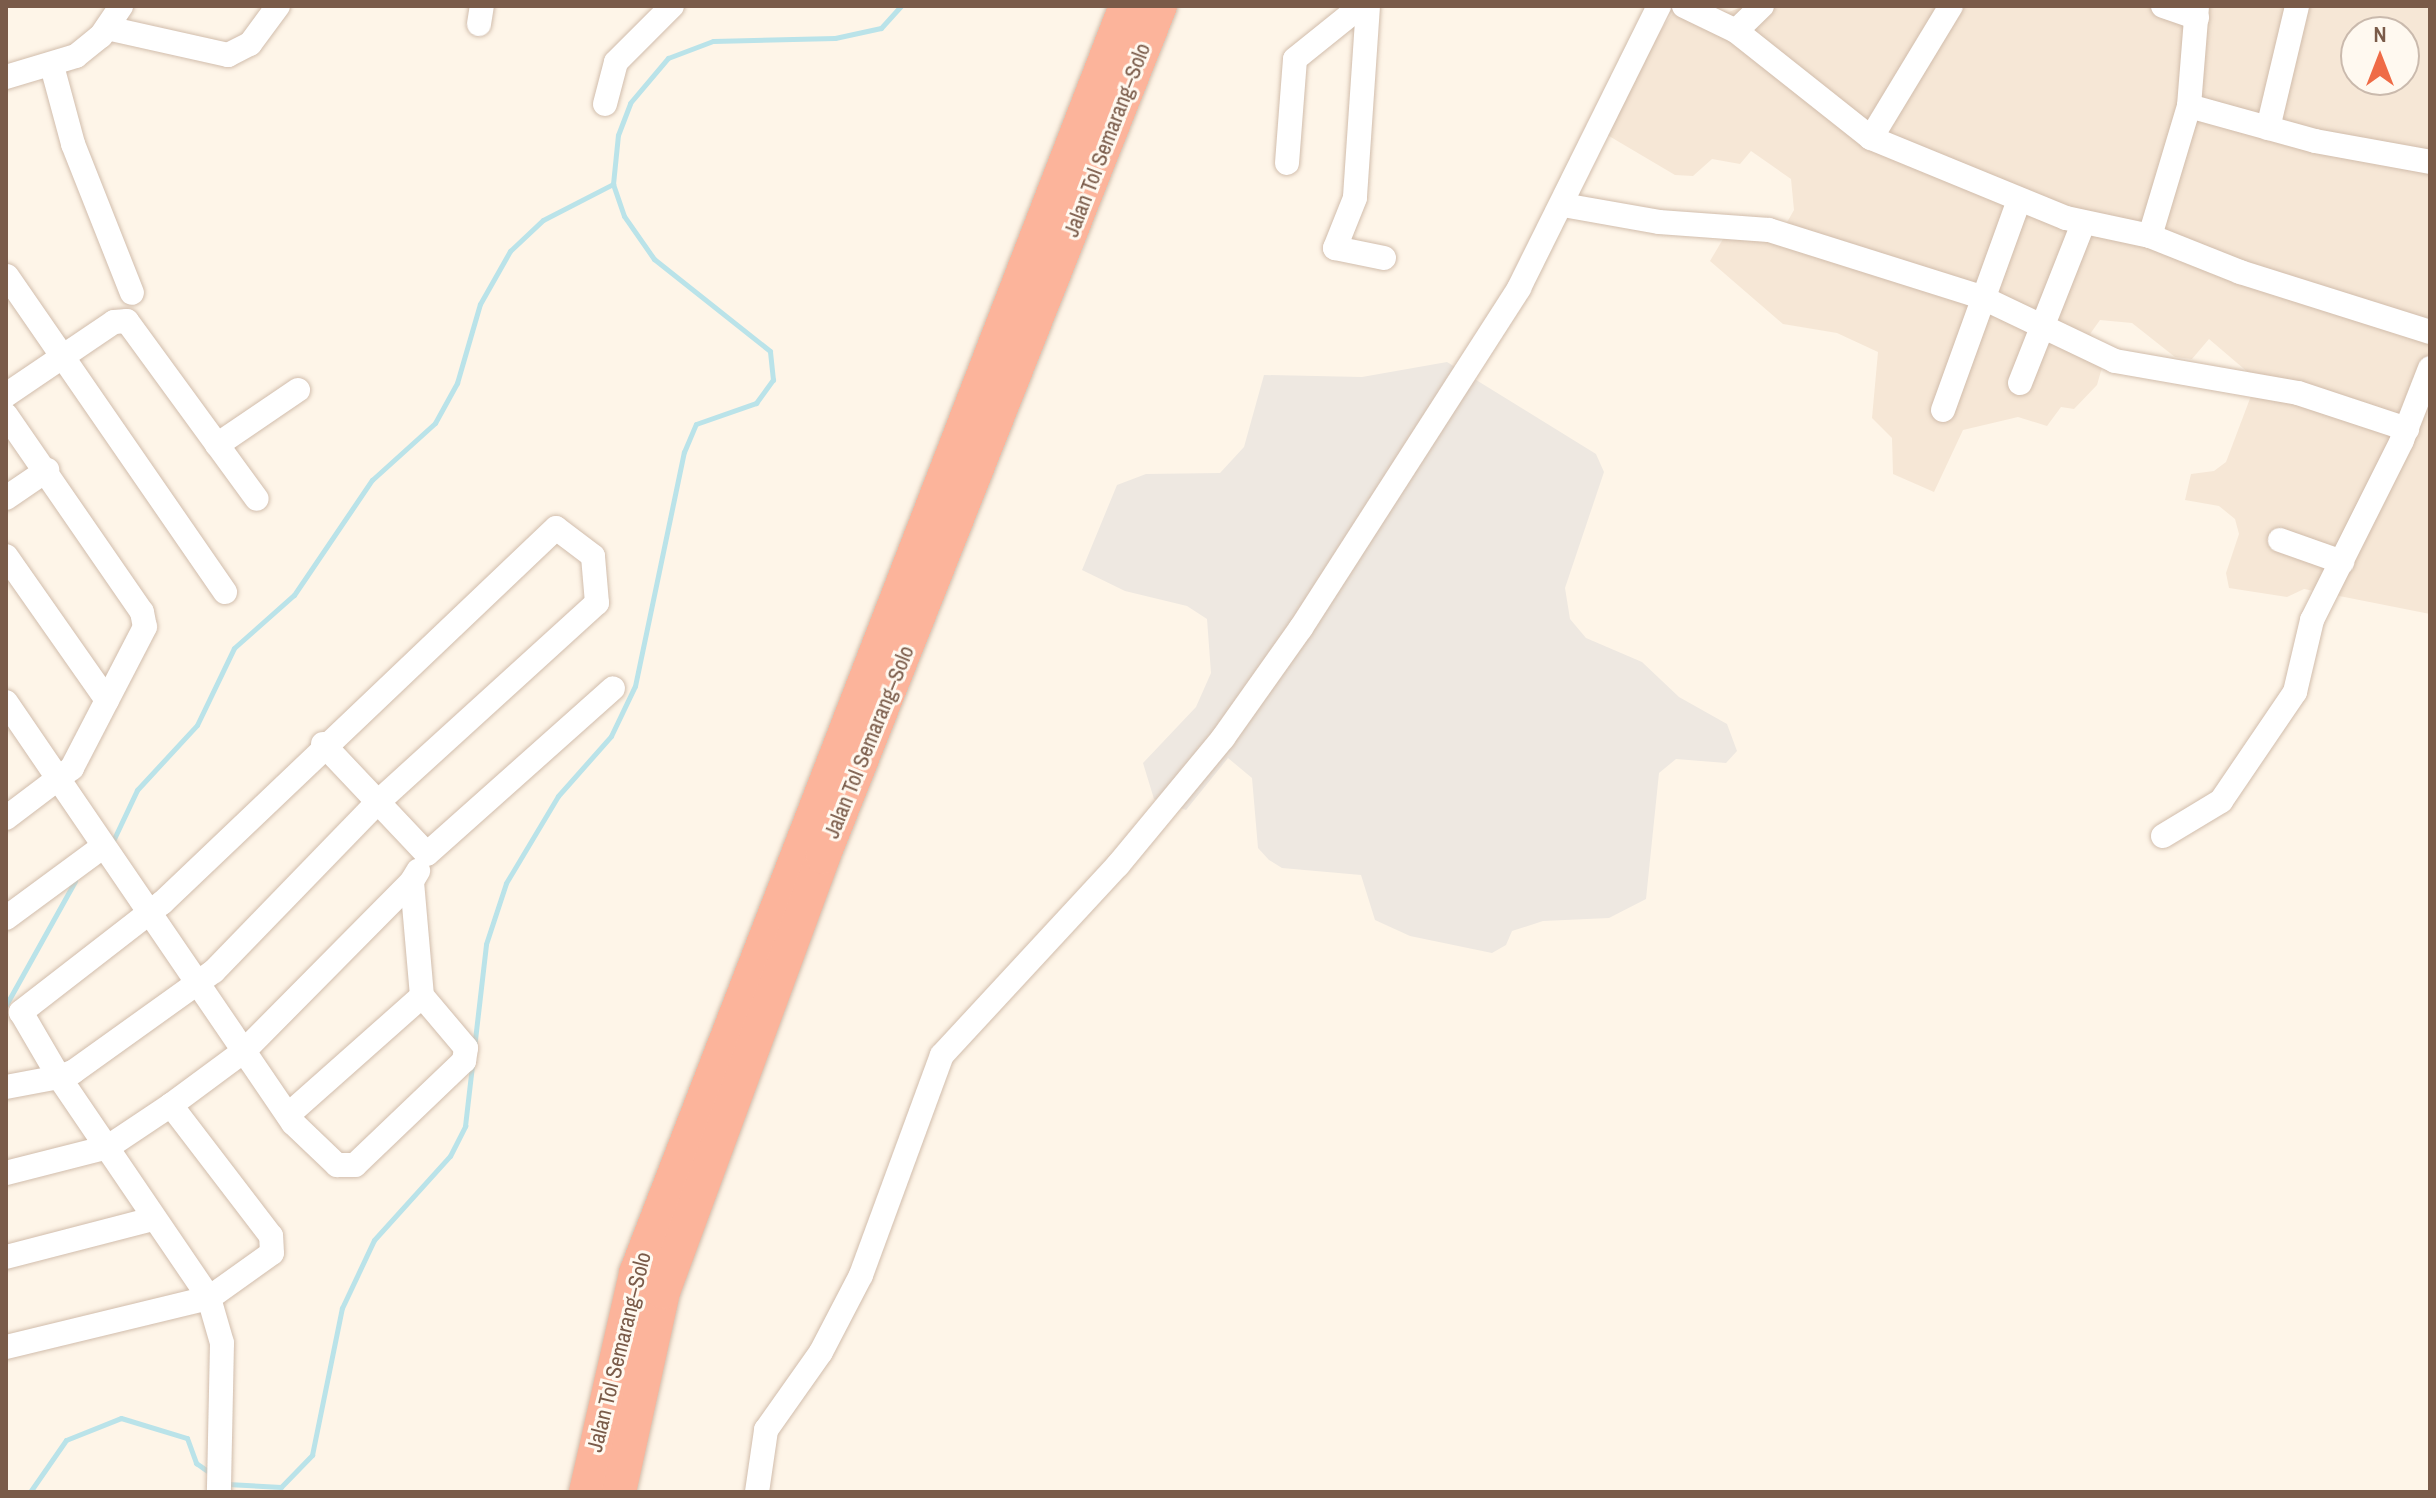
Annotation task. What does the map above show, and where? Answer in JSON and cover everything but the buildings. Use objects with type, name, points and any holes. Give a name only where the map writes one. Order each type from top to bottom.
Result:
[{"type":"highway","name":"Jalan Tol Semarang–Solo","points":[[586,1492],[636,1273],[1126,6]]},
{"type":"highway","name":"Jalan Tol Semarang–Solo","points":[[619,1492],[668,1278],[823,857],[1160,6]]},
{"type":"street","points":[[6,77],[52,66],[90,47],[121,6]]},
{"type":"street","points":[[107,28],[228,55],[250,44],[278,6]]},
{"type":"street","points":[[605,104],[616,62],[672,6]]},
{"type":"street","points":[[1287,163],[1295,59],[1361,6]]},
{"type":"street","points":[[1368,6],[1355,198],[1335,248],[1384,258]]},
{"type":"street","points":[[757,1492],[766,1430],[821,1352],[861,1275],[942,1055],[1118,865],[1223,738],[1435,423],[1563,205],[1659,6]]},
{"type":"street","points":[[1684,6],[1736,31],[1871,138],[2083,224],[2150,236],[2240,272],[2430,332]]},
{"type":"street","points":[[1736,31],[1762,6]]},
{"type":"street","points":[[1871,138],[1951,6]]},
{"type":"street","points":[[2150,236],[2189,106],[2197,12],[2163,6]]},
{"type":"street","points":[[2268,128],[2297,6]]},
{"type":"street","points":[[52,66],[73,144],[132,293]]},
{"type":"street","points":[[2189,106],[2268,128],[2430,162]]},
{"type":"street","points":[[1943,410],[1981,297],[2019,200]]},
{"type":"street","points":[[1563,205],[1659,222],[1769,230],[1981,297],[2046,324],[2115,361],[2298,393],[2407,429]]},
{"type":"street","points":[[2020,383],[2046,324],[2083,224]]},
{"type":"street","points":[[7,276],[225,592]]},
{"type":"street","points":[[6,395],[114,322],[127,321],[257,499]]},
{"type":"street","points":[[2163,836],[2221,801],[2262,749],[2295,692],[2312,620],[2407,429],[2430,368]]},
{"type":"street","points":[[217,445],[298,390]]},
{"type":"street","points":[[6,415],[47,470],[144,620],[144,634],[61,779],[6,818]]},
{"type":"street","points":[[6,498],[47,470]]},
{"type":"street","points":[[6,1087],[59,1077],[198,983],[378,802],[597,603],[593,556],[556,528],[323,744],[149,913],[14,1013],[59,1077],[108,1147],[153,1219],[209,1298],[222,1343],[219,1484]]},
{"type":"street","points":[[2280,540],[2342,562]]},
{"type":"street","points":[[6,556],[107,700]]},
{"type":"street","points":[[6,1173],[108,1147],[244,1051],[412,881],[427,854],[613,688]]},
{"type":"street","points":[[10,716],[61,779],[101,848],[288,1115],[330,1160],[355,1165],[467,1056],[422,996],[412,881]]},
{"type":"street","points":[[323,744],[427,854]]},
{"type":"street","points":[[6,918],[101,848]]},
{"type":"street","points":[[288,1115],[422,996]]},
{"type":"street","points":[[6,1347],[209,1298],[272,1253],[271,1236],[171,1105]]},
{"type":"street","points":[[6,1257],[153,1219]]},
{"type":"shaded area","points":[[1678,6],[1729,12],[1744,6],[2430,6],[2430,614],[2304,589],[2287,597],[2229,588],[2226,573],[2239,534],[2235,519],[2219,506],[2185,500],[2191,474],[2214,471],[2226,462],[2257,380],[2209,339],[2192,359],[2175,357],[2132,323],[2100,320],[2090,334],[2107,350],[2097,385],[2074,409],[2061,407],[2047,426],[2018,417],[1963,430],[1934,492],[1893,474],[1892,438],[1872,418],[1878,352],[1837,333],[1783,324],[1710,261],[1726,234],[1786,224],[1794,210],[1791,179],[1751,151],[1740,164],[1712,159],[1693,176],[1675,175],[1609,136],[1633,69]]},
{"type":"shaded area","points":[[1447,362],[1596,454],[1604,472],[1565,588],[1570,619],[1586,638],[1642,662],[1679,697],[1727,724],[1737,751],[1726,763],[1676,759],[1659,773],[1646,899],[1609,918],[1543,921],[1512,931],[1506,945],[1492,953],[1410,936],[1375,920],[1361,875],[1282,868],[1269,860],[1258,848],[1252,778],[1228,758],[1186,810],[1154,799],[1143,763],[1196,707],[1211,673],[1207,619],[1187,606],[1125,591],[1082,570],[1117,485],[1146,474],[1220,473],[1244,447],[1264,375],[1362,377]]},
{"type":"waterway","points":[[227,1484],[281,1487],[312,1455],[342,1308],[374,1240],[450,1156],[465,1126],[486,944],[506,883],[558,796],[611,736],[635,686],[684,452],[696,424],[756,403],[773,380],[770,351],[654,259],[624,216],[613,184],[618,135],[630,103],[668,58],[713,41],[835,38],[881,28],[901,6]]},
{"type":"waterway","points":[[112,843],[137,790],[197,725],[234,648],[294,595],[372,480],[435,423],[457,383],[480,304],[510,251],[543,220],[613,184]]},
{"type":"waterway","points":[[6,1005],[75,881]]},
{"type":"waterway","points":[[30,1492],[66,1440],[121,1418],[187,1438],[196,1463],[212,1474]]}]
